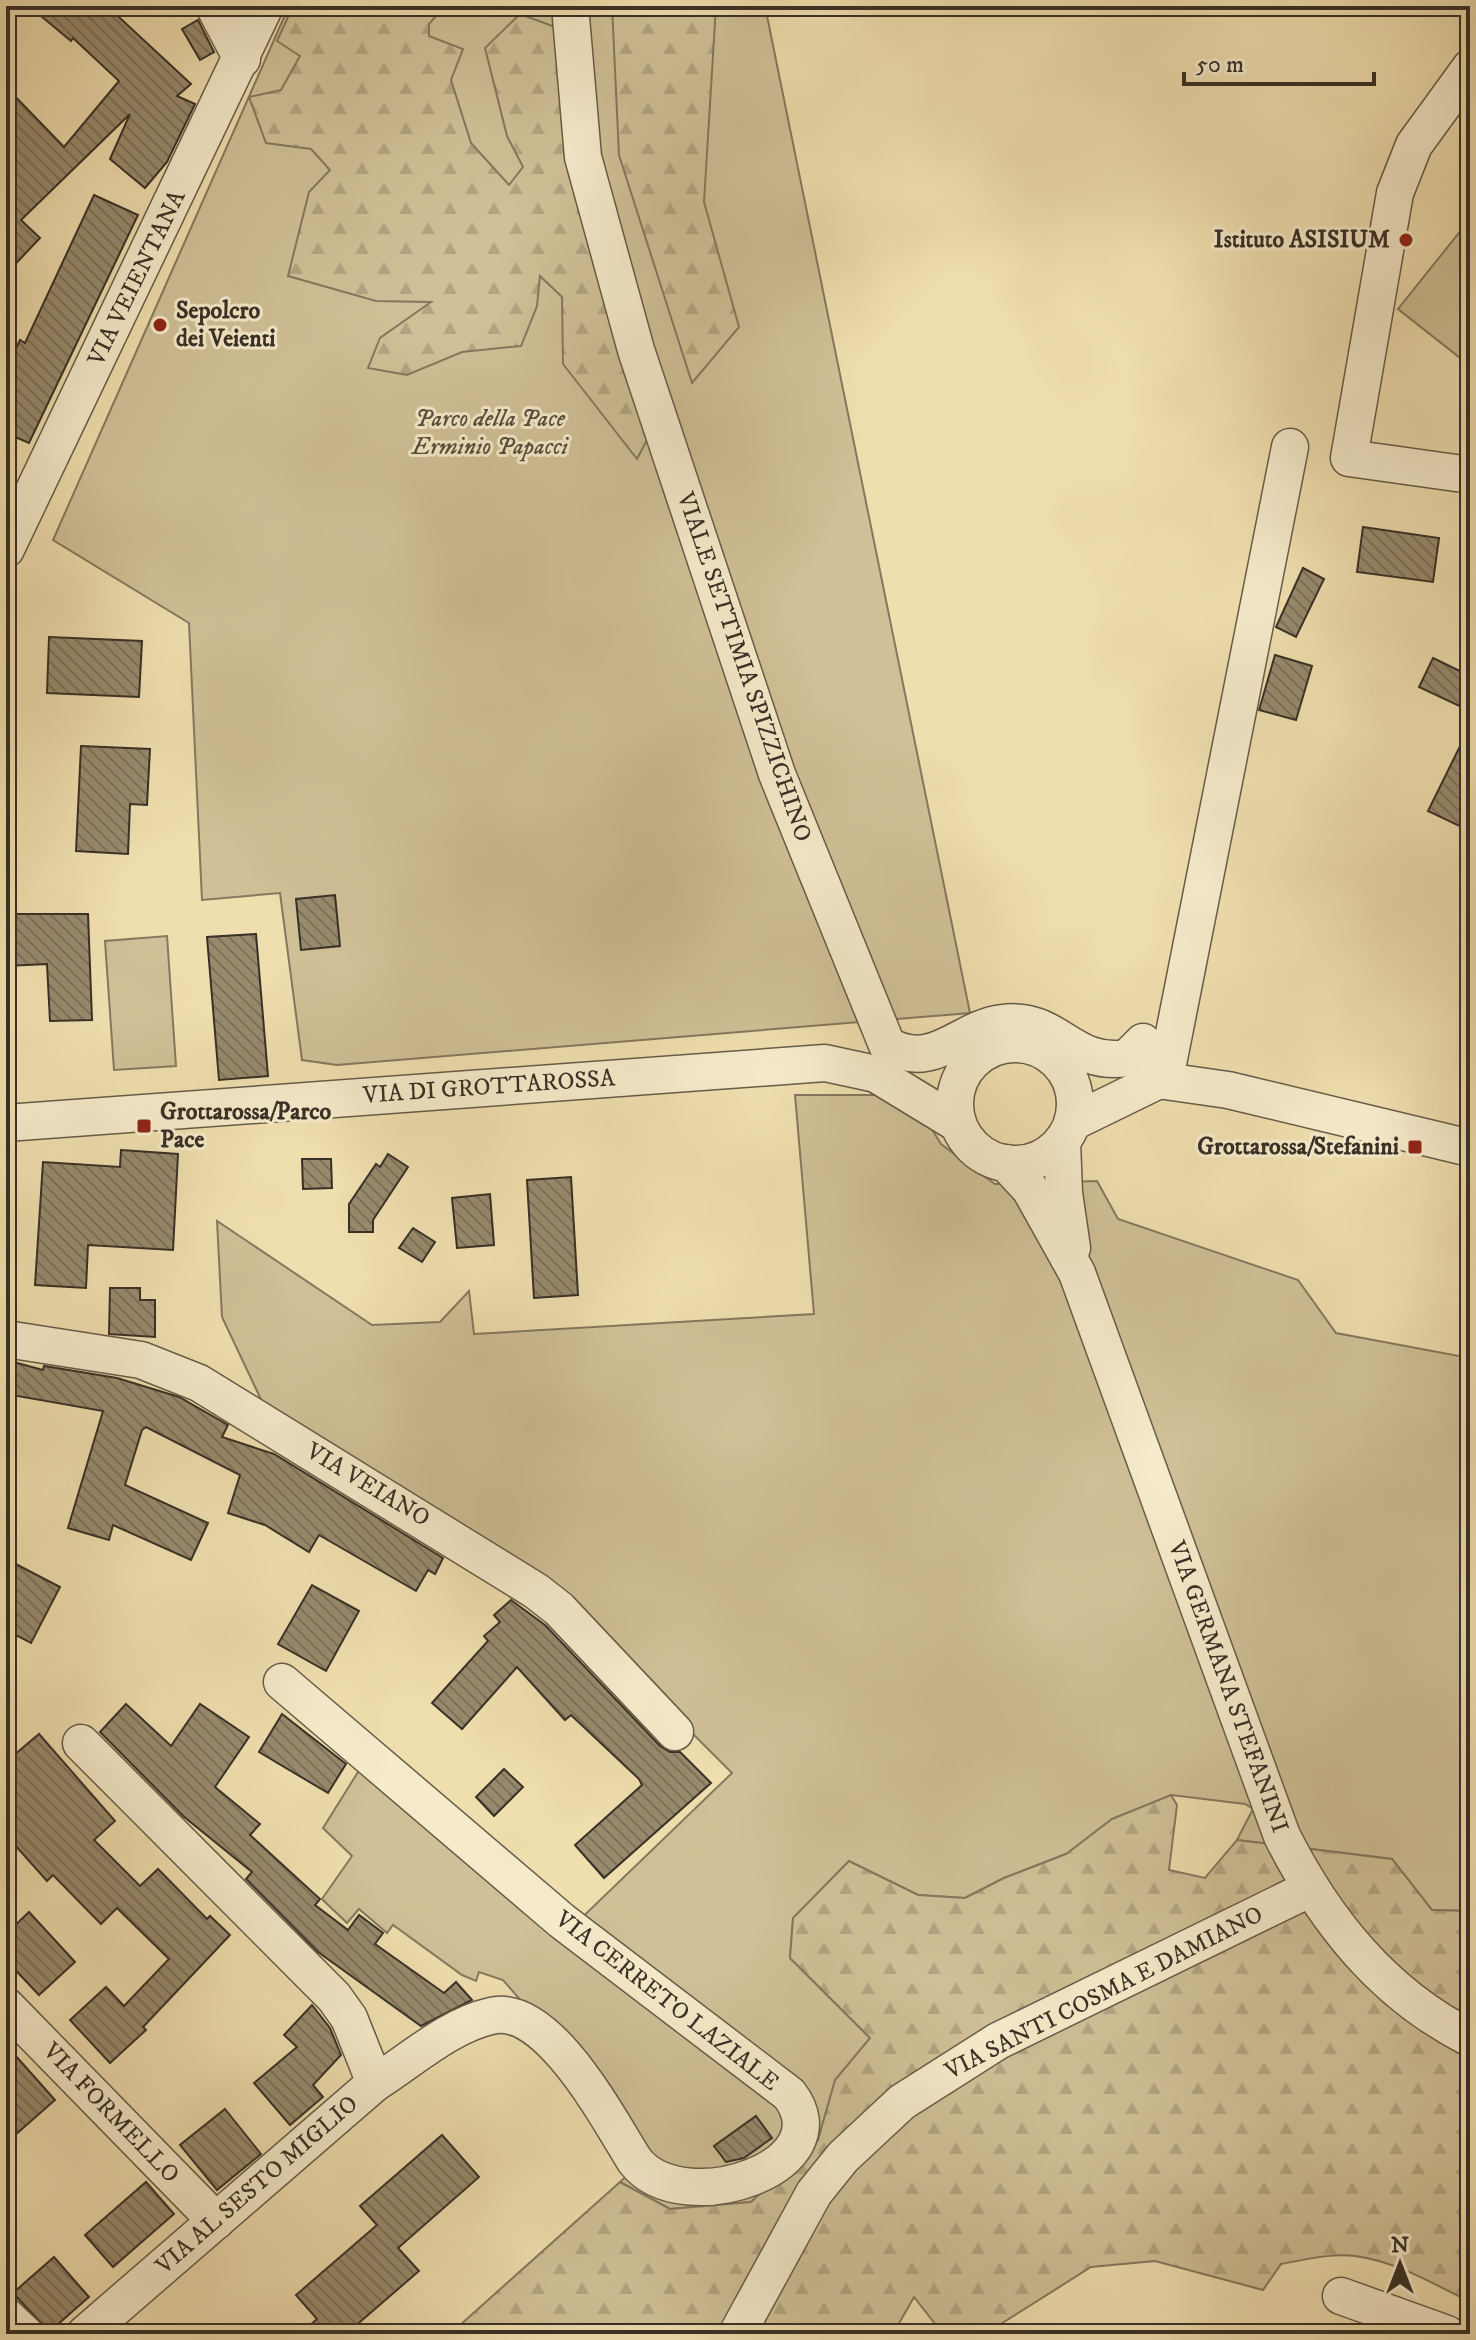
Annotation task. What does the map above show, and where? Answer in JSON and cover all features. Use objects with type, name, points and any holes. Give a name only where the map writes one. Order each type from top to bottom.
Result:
[{"type":"street","points":[[214,6],[242,59]]},
{"type":"street","name":"VIA VEIENTANA","points":[[10,527],[242,59],[265,6]]},
{"type":"street","name":"VIALE SETTIMIA SPIZZICHINO","points":[[570,6],[583,157],[636,350],[777,774],[887,1045],[902,1052],[936,1051],[953,1046],[980,1029],[1001,1023],[1042,1026],[1080,1054],[1096,1059],[1127,1058],[1143,1042]]},
{"type":"street","points":[[1470,68],[1414,145],[1395,193],[1349,458],[1470,475]]},
{"type":"street","points":[[1068,1132],[1074,1091],[1061,1064],[1047,1052],[1028,1045],[1003,1045],[979,1056],[962,1075],[958,1087],[955,1106],[958,1124],[976,1149],[1006,1163],[1037,1159],[1068,1132],[1162,1080],[1290,447]]},
{"type":"street","name":"VIA DI GROTTAROSSA","points":[[876,1074],[979,1056]]},
{"type":"street","name":"VIA DI GROTTAROSSA","points":[[6,1123],[825,1063],[876,1074],[958,1124]]},
{"type":"street","points":[[1061,1064],[1271,1099],[1470,1148]]},
{"type":"street","name":"VIA GERMANA STEFANINI","points":[[1068,1132],[1064,1193],[1077,1273]]},
{"type":"street","name":"VIA GERMANA STEFANINI","points":[[1006,1163],[1030,1189],[1077,1273],[1282,1836],[1309,1889],[1371,1968],[1434,2020],[1470,2038]]},
{"type":"street","name":"VIA VEIANO","points":[[6,1339],[141,1360],[199,1383],[536,1591],[559,1609],[675,1732]]},
{"type":"street","name":"VIA CERRETO LAZIALE","points":[[282,1682],[562,1921],[789,2094],[799,2114],[800,2129],[792,2150],[753,2178],[711,2188],[660,2181],[635,2161],[561,2051],[537,2027],[513,2015],[481,2019],[375,2083]]},
{"type":"street","name":"VIA AL SESTO MIGLIO","points":[[81,1743],[334,1997],[349,2018],[375,2083],[85,2334]]},
{"type":"street","name":"VIA SANTI COSMA E DAMIANO","points":[[737,2334],[814,2193],[853,2146],[902,2102],[998,2041],[1309,1889]]},
{"type":"street","name":"VIA FORMELLO","points":[[6,2006],[216,2221]]},
{"type":"street","points":[[1341,2296],[1447,2334]]},
{"type":"street","points":[[6,2316],[25,2334]]},
{"type":"green space","name":"Parco della Pace Erminio Papacci","points":[[289,6],[765,6],[970,1013],[337,1065],[302,1060],[280,893],[202,900],[189,623],[53,540]]},
{"type":"green space","points":[[293,6],[445,6],[429,24],[429,36],[463,49],[451,80],[471,143],[509,185],[523,167],[507,136],[485,48],[520,14],[566,31],[651,432],[637,459],[563,364],[562,297],[540,276],[537,306],[521,346],[462,352],[407,375],[368,368],[380,338],[431,302],[376,301],[288,276],[309,192],[330,170],[311,149],[266,143],[249,97],[281,90],[300,56],[277,41]]},
{"type":"green space","points":[[612,6],[716,6],[704,202],[739,327],[692,383],[619,155]]},
{"type":"green space","points":[[1470,219],[1470,354],[1464,361],[1398,309]]},
{"type":"green space","points":[[167,936],[176,1066],[114,1070],[105,941]]},
{"type":"green space","points":[[795,1095],[883,1095],[921,1111],[941,1144],[995,1184],[1097,1181],[1118,1219],[1298,1280],[1336,1333],[1470,1358],[1470,1911],[1432,1910],[1392,1859],[1237,1840],[1253,1809],[1245,1804],[1171,1795],[1066,1854],[1004,1878],[965,1898],[918,1895],[849,1861],[793,1919],[790,1958],[870,2038],[834,2085],[818,2140],[751,2202],[670,2209],[620,2182],[643,2161],[609,2102],[503,1980],[479,1972],[476,1981],[462,1975],[393,1925],[387,1933],[359,1909],[347,1923],[322,1899],[352,1856],[323,1828],[363,1764],[566,1933],[732,1773],[531,1572],[266,1410],[222,1317],[217,1221],[372,1325],[440,1322],[469,1291],[474,1334],[814,1314]]},
{"type":"green space","points":[[1171,1795],[1177,1805],[1169,1870],[1205,1878],[1237,1840],[1392,1859],[1432,1910],[1470,1911],[1470,2302],[1399,2268],[1346,2255],[1281,2264],[1263,2290],[1155,2261],[1091,2267],[985,2334],[943,2334],[914,2297],[893,2334],[450,2334],[620,2182],[670,2209],[751,2202],[818,2140],[835,2080],[870,2038],[790,1958],[793,1918],[849,1861],[918,1895],[965,1898],[1004,1878],[1066,1854],[1112,1819]]},
{"type":"building","points":[[29,6],[107,6],[191,84],[177,96],[195,104],[167,162],[145,188],[110,159],[130,114],[21,220],[40,238],[6,274],[6,87],[64,147],[119,81],[73,38],[71,41]]},
{"type":"building","points":[[198,20],[214,52],[200,60],[182,29]]},
{"type":"building","points":[[94,195],[138,215],[29,443],[6,433],[6,370],[20,340],[25,343]]},
{"type":"building","points":[[1363,527],[1439,538],[1433,582],[1357,572]]},
{"type":"building","points":[[1303,568],[1324,579],[1296,637],[1276,627]]},
{"type":"building","points":[[49,637],[142,641],[139,697],[47,693]]},
{"type":"building","points":[[1275,655],[1312,666],[1296,720],[1259,710]]},
{"type":"building","points":[[1433,658],[1470,676],[1470,711],[1419,687]]},
{"type":"building","points":[[1470,726],[1470,831],[1428,811]]},
{"type":"building","points":[[81,746],[150,749],[147,805],[130,804],[128,854],[76,851]]},
{"type":"building","points":[[335,895],[340,946],[301,950],[296,899]]},
{"type":"building","points":[[6,914],[88,914],[92,1020],[50,1021],[47,964],[6,966]]},
{"type":"building","points":[[256,934],[268,1076],[219,1080],[207,937]]},
{"type":"building","points":[[121,1150],[178,1154],[173,1250],[88,1245],[86,1288],[35,1285],[43,1162],[120,1167]]},
{"type":"building","points":[[388,1154],[408,1167],[373,1220],[373,1232],[349,1232],[349,1204],[376,1164],[380,1167]]},
{"type":"building","points":[[302,1159],[331,1159],[332,1188],[303,1189]]},
{"type":"building","points":[[571,1177],[578,1295],[534,1298],[527,1180]]},
{"type":"building","points":[[490,1194],[494,1245],[457,1248],[452,1198]]},
{"type":"building","points":[[413,1228],[435,1242],[422,1262],[399,1248]]},
{"type":"building","points":[[110,1288],[140,1288],[140,1300],[155,1300],[155,1337],[109,1334]]},
{"type":"building","points":[[6,1360],[43,1370],[44,1366],[117,1378],[179,1397],[228,1425],[222,1437],[274,1454],[443,1558],[435,1574],[428,1570],[416,1591],[319,1535],[309,1552],[265,1525],[228,1513],[240,1475],[146,1427],[142,1430],[125,1485],[208,1523],[191,1560],[113,1525],[109,1540],[68,1528],[103,1411],[6,1394]]},
{"type":"building","points":[[6,1559],[60,1587],[31,1643],[6,1630]]},
{"type":"building","points":[[312,1585],[359,1611],[326,1671],[278,1644]]},
{"type":"building","points":[[511,1600],[545,1625],[660,1746],[670,1752],[680,1752],[711,1783],[604,1878],[575,1845],[642,1785],[639,1779],[571,1715],[565,1720],[517,1667],[462,1729],[432,1703],[488,1641],[484,1636],[500,1622],[494,1615]]},
{"type":"building","points":[[126,1704],[171,1746],[200,1704],[249,1737],[215,1787],[260,1824],[250,1835],[320,1899],[315,1905],[348,1930],[359,1915],[383,1933],[375,1944],[444,1993],[456,1982],[472,2000],[421,2026],[318,1952],[246,1879],[252,1872],[183,1816],[100,1732]]},
{"type":"building","points":[[282,1714],[346,1764],[328,1793],[259,1752]]},
{"type":"building","points":[[39,1734],[115,1821],[94,1840],[140,1886],[158,1869],[207,1919],[210,1916],[230,1935],[143,2027],[146,2030],[110,2063],[70,2020],[106,1987],[124,2006],[169,1959],[117,1908],[101,1924],[53,1875],[47,1881],[6,1835],[6,1762]]},
{"type":"building","points":[[504,1769],[523,1787],[494,1816],[476,1797]]},
{"type":"building","points":[[29,1912],[75,1962],[39,1995],[6,1960],[6,1934]]},
{"type":"building","points":[[312,2005],[330,2028],[341,2055],[313,2085],[323,2097],[290,2125],[254,2083],[297,2047],[284,2035]]},
{"type":"building","points":[[6,2045],[55,2100],[6,2143]]},
{"type":"building","points":[[225,2109],[261,2154],[217,2190],[180,2145]]},
{"type":"building","points":[[756,2116],[772,2138],[744,2158],[726,2162],[714,2146]]},
{"type":"building","points":[[442,2135],[479,2177],[398,2248],[419,2271],[346,2334],[300,2334],[317,2319],[296,2295],[377,2225],[360,2206]]},
{"type":"building","points":[[146,2182],[174,2214],[113,2267],[85,2235]]},
{"type":"building","points":[[54,2257],[89,2297],[49,2332],[13,2293]]},
{"type":"place","name":"Istituto ASISIUM","points":[[1406,240]]},
{"type":"place","name":"Sepolcro dei Veienti","points":[[160,325]]},
{"type":"place","name":"Grottarossa/Parco Pace","points":[[144,1126]]},
{"type":"place","name":"Grottarossa/Stefanini","points":[[1415,1147]]}]
